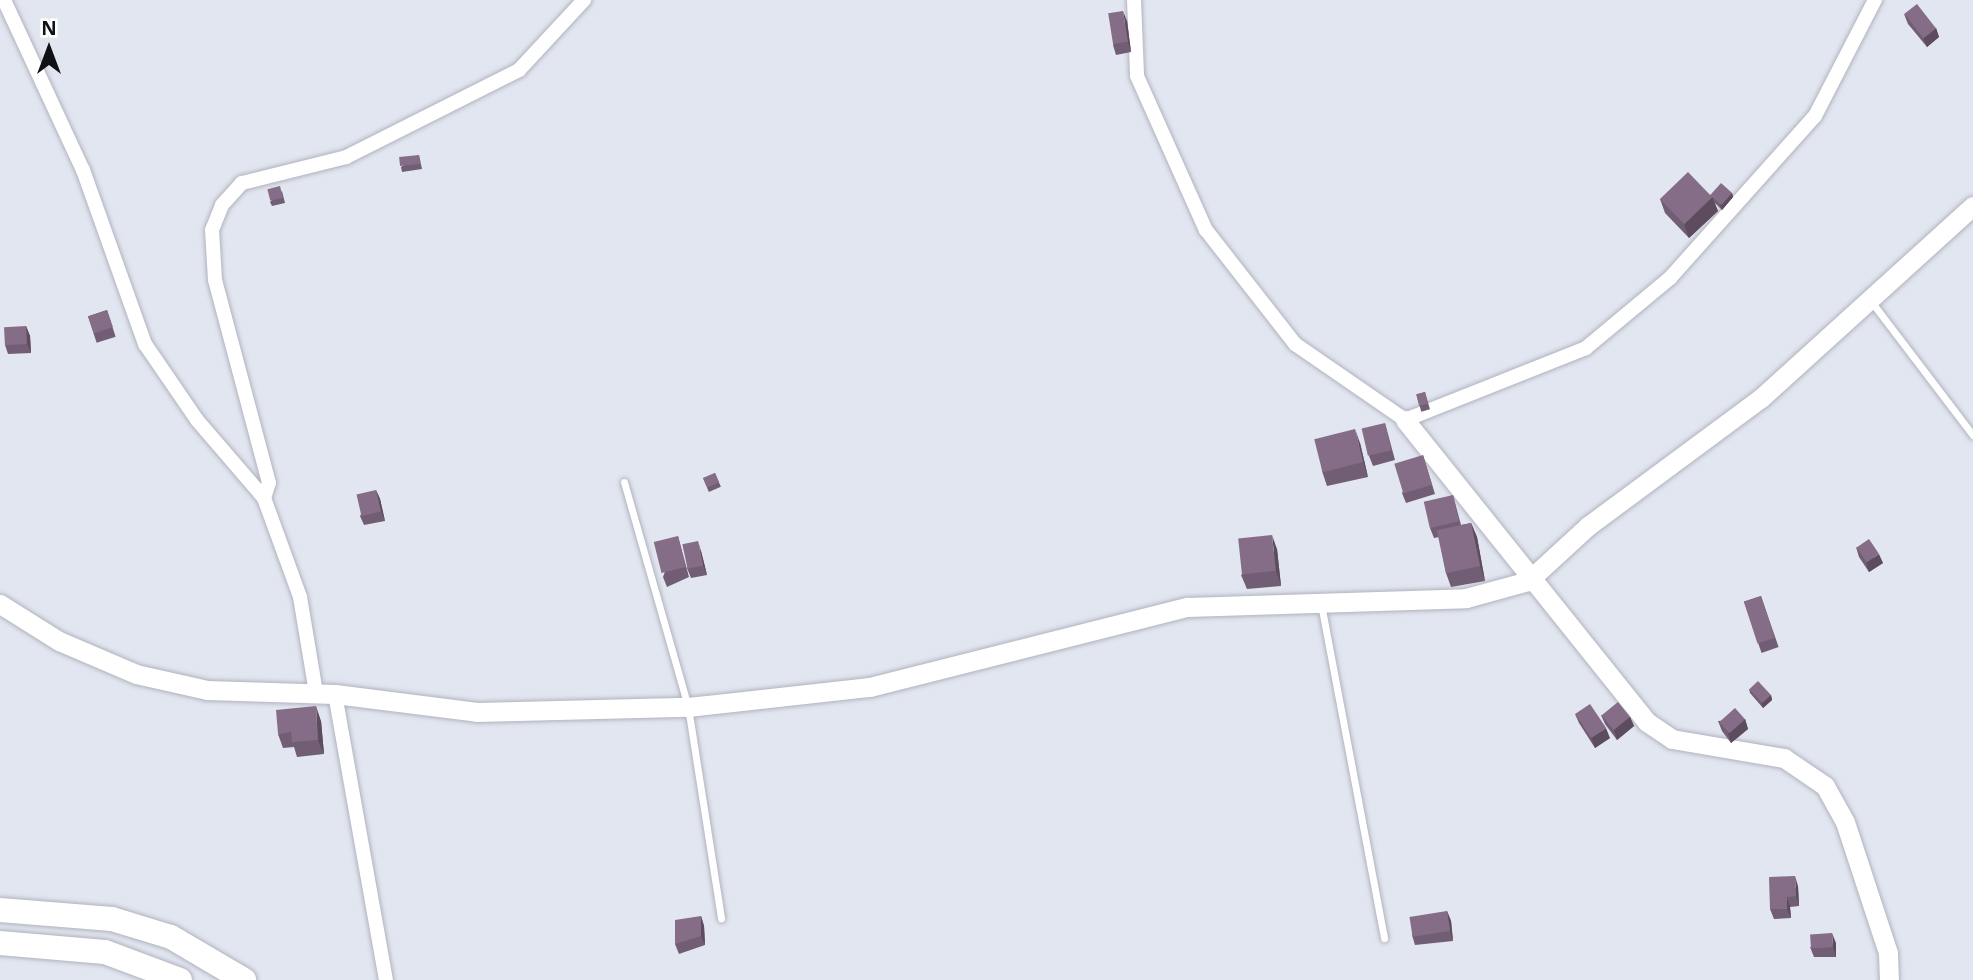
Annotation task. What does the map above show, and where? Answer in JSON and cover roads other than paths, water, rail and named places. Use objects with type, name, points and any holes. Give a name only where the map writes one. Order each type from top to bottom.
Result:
[{"type":"highway","points":[[0,910],[112,919],[171,937],[244,980]]},
{"type":"highway","points":[[0,943],[105,951],[180,980]]},
{"type":"street","points":[[4,0],[83,170],[145,344],[197,420],[264,498],[300,597],[316,693]]},
{"type":"street","points":[[264,498],[270,483],[215,280],[212,230],[222,205],[242,183],[345,157],[519,70],[584,0]]},
{"type":"street","points":[[1134,0],[1137,76],[1206,230],[1295,344],[1405,420],[1528,581],[1647,722],[1672,739],[1784,758],[1825,786],[1845,822],[1888,953],[1889,980]]},
{"type":"street","points":[[1405,420],[1586,348],[1670,278],[1815,116],[1875,0]]},
{"type":"street","points":[[0,604],[59,641],[136,674],[207,690],[335,694],[477,712],[688,707],[870,687],[1187,607],[1320,600],[1466,598],[1528,581],[1588,526],[1761,398],[1973,206]]},
{"type":"street","points":[[335,694],[386,980]]},
{"type":"lane","points":[[1870,299],[1973,435]]},
{"type":"lane","points":[[624,482],[688,707],[721,918]]},
{"type":"lane","points":[[1320,600],[1384,938]]}]
